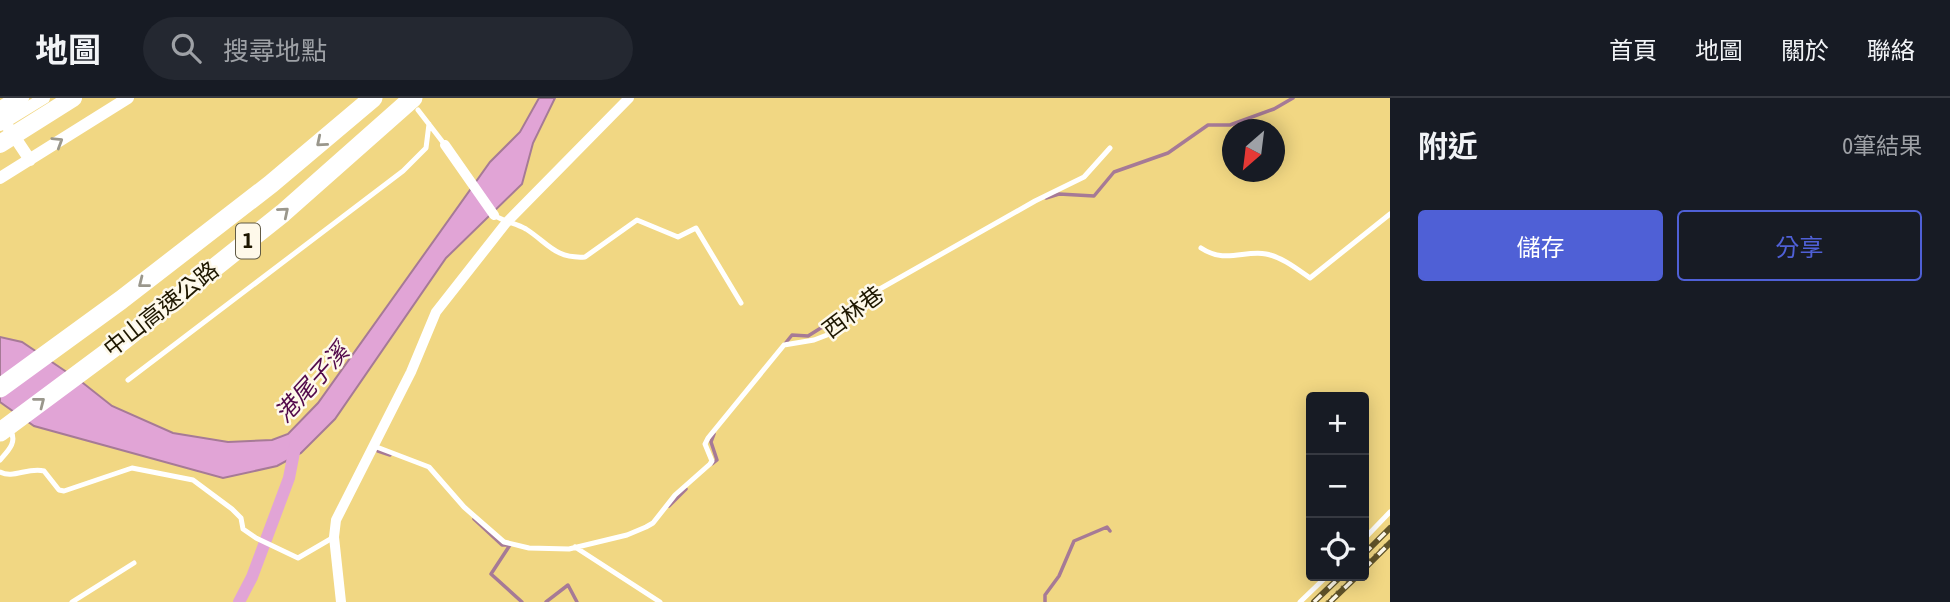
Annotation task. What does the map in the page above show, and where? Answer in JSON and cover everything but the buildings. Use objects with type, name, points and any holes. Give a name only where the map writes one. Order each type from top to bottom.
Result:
[{"type":"highway","points":[[2,126],[20,98]]},
{"type":"highway","points":[[2,126],[73,98]]},
{"type":"highway","name":"中山高速公路","points":[[0,388],[121,300],[271,184],[373,98]]},
{"type":"highway","name":"中山高速公路","points":[[1,428],[124,340],[416,104]]},
{"type":"street","points":[[2,126],[44,98]]},
{"type":"street","points":[[2,126],[59,98]]},
{"type":"street","points":[[0,178],[128,98]]},
{"type":"street","points":[[341,602],[334,537],[336,520],[411,372],[436,312],[506,223],[629,98]]},
{"type":"street","points":[[2,126],[30,160]]},
{"type":"street","points":[[445,145],[494,215]]},
{"type":"lane","points":[[416,104],[445,145]]},
{"type":"lane","points":[[128,380],[403,171],[426,148],[429,124]]},
{"type":"lane","name":"西林巷","points":[[374,446],[429,467],[452,495],[504,542],[529,548],[575,547],[626,535],[653,523],[675,495],[710,464],[712,461],[705,444],[708,438],[784,345],[827,335],[855,305],[878,290],[1035,201],[1084,177],[1110,148]]},
{"type":"lane","points":[[1201,248],[1208,252],[1236,257],[1266,254],[1310,278],[1390,214]]},
{"type":"lane","points":[[494,215],[506,223],[523,227],[557,254],[576,258],[585,257],[638,220],[678,237],[696,229],[741,303]]},
{"type":"lane","points":[[0,460],[13,442],[14,436],[11,430],[1,428]]},
{"type":"lane","points":[[0,472],[8,475],[29,470],[44,471],[60,490],[64,491],[132,468],[192,480],[232,509],[241,518],[243,529],[298,558],[334,537]]},
{"type":"lane","points":[[1369,533],[1390,512]]},
{"type":"lane","points":[[575,547],[660,602]]},
{"type":"lane","points":[[72,602],[134,563]]},
{"type":"lane","points":[[1300,602],[1322,581]]},
{"type":"path","points":[[1369,560],[1390,540]]},
{"type":"path","points":[[1326,602],[1348,581]]},
{"type":"shaded area","points":[[539,98],[555,98],[533,143],[522,184],[446,258],[335,419],[301,453],[277,466],[223,478],[34,426],[0,402],[0,337],[22,342],[112,406],[173,433],[228,442],[272,440],[288,434],[318,403],[490,162],[520,132]]},
{"type":"waterway","points":[[1046,198],[1059,194],[1094,196],[1114,172],[1168,153],[1208,125],[1230,125],[1274,109],[1293,98]]},
{"type":"waterway","points":[[784,345],[792,335],[808,336],[848,311]]},
{"type":"waterway","points":[[712,464],[717,460],[711,442],[714,434]]},
{"type":"waterway","points":[[239,602],[252,577],[289,478],[296,442]]},
{"type":"waterway","points":[[378,451],[390,455]]},
{"type":"waterway","points":[[669,506],[686,489]]},
{"type":"waterway","points":[[474,519],[502,545],[508,545]]},
{"type":"waterway","points":[[1045,602],[1045,595],[1059,576],[1074,541],[1107,527],[1110,531]]},
{"type":"waterway","points":[[510,545],[491,574],[522,602]]},
{"type":"waterway","points":[[546,602],[568,585],[577,602]]},
{"type":"railway","points":[[1369,549],[1390,528]]},
{"type":"railway","points":[[1369,564],[1390,543]]},
{"type":"railway","points":[[1314,602],[1336,581]]},
{"type":"railway","points":[[1330,602],[1352,581]]},
{"type":"water label","name":"港尾子溪","points":[[312,383]]}]
